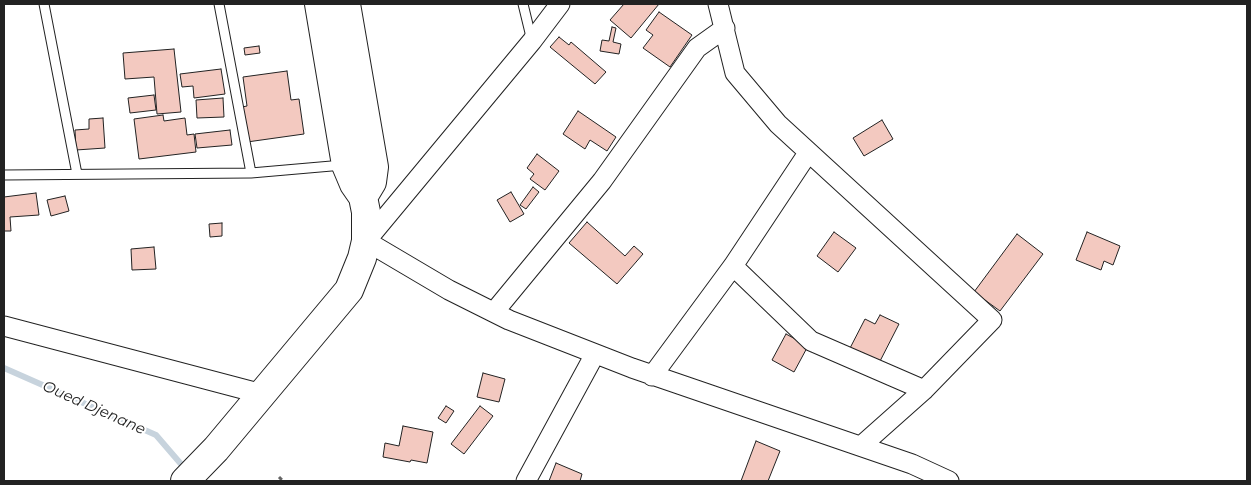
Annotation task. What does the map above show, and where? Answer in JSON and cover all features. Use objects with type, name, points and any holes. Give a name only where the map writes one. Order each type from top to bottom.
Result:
[{"type":"main road","points":[[185,481],[216,449],[350,290],[357,274],[366,241],[364,197],[354,184],[346,165],[319,4]]},
{"type":"main road","points":[[346,4],[374,167],[372,182],[364,197]]},
{"type":"street","points":[[560,4],[532,41],[366,241],[449,290],[494,312],[595,354],[652,376],[912,464],[949,481]]},
{"type":"street","points":[[718,4],[726,28],[736,74],[778,124],[992,320],[924,390],[861,446]]},
{"type":"street","points":[[494,312],[602,181],[697,48],[726,28]]},
{"type":"street","points":[[652,376],[733,266],[808,153]]},
{"type":"street","points":[[733,266],[811,341],[924,390]]},
{"type":"street","points":[[4,326],[262,394]]},
{"type":"street","points":[[526,481],[595,354]]},
{"type":"lane","points":[[44,4],[77,174]]},
{"type":"lane","points":[[219,4],[250,173]]},
{"type":"lane","points":[[524,4],[532,41]]},
{"type":"lane","points":[[4,175],[250,173],[346,165]]},
{"type":"path","points":[[279,477],[283,481]]},
{"type":"building","points":[[624,4],[659,4],[631,38],[610,20]]},
{"type":"building","points":[[659,12],[692,35],[670,67],[643,48],[653,35],[646,30]]},
{"type":"building","points":[[612,27],[616,28],[613,42],[621,44],[619,54],[600,51],[602,40],[609,41]]},
{"type":"building","points":[[559,37],[569,45],[571,42],[606,72],[595,84],[550,47]]},
{"type":"building","points":[[259,46],[260,53],[245,55],[244,48]]},
{"type":"building","points":[[174,49],[181,112],[157,114],[154,77],[125,79],[123,53]]},
{"type":"building","points":[[221,69],[225,94],[194,98],[193,86],[182,87],[180,74]]},
{"type":"building","points":[[287,71],[291,100],[299,99],[304,134],[247,142],[242,107],[247,106],[243,77]]},
{"type":"building","points":[[154,95],[156,110],[130,113],[128,98]]},
{"type":"building","points":[[223,98],[224,117],[197,118],[196,100]]},
{"type":"building","points":[[578,111],[616,137],[607,151],[590,140],[585,149],[563,134]]},
{"type":"building","points":[[163,115],[164,121],[185,118],[187,135],[194,134],[196,152],[139,159],[134,119]]},
{"type":"building","points":[[103,118],[105,148],[76,150],[75,130],[89,129],[89,119]]},
{"type":"building","points":[[882,120],[893,139],[864,156],[853,138]]},
{"type":"building","points":[[230,130],[232,145],[197,148],[195,134]]},
{"type":"building","points":[[537,154],[559,171],[545,190],[530,179],[534,174],[527,168]]},
{"type":"building","points":[[533,187],[539,192],[526,209],[520,205]]},
{"type":"building","points":[[511,192],[524,214],[510,222],[497,200]]},
{"type":"building","points":[[36,193],[39,215],[10,217],[11,231],[4,231],[4,197]]},
{"type":"building","points":[[65,196],[69,211],[51,216],[47,200]]},
{"type":"building","points":[[587,222],[625,256],[634,246],[643,254],[617,284],[569,243]]},
{"type":"building","points":[[222,223],[222,236],[210,237],[209,224]]},
{"type":"building","points":[[834,232],[856,248],[838,272],[817,256]]},
{"type":"building","points":[[1087,232],[1120,246],[1113,265],[1104,261],[1101,270],[1076,260]]},
{"type":"building","points":[[1017,234],[1043,254],[1000,311],[974,292]]},
{"type":"building","points":[[154,247],[156,269],[132,270],[131,249]]},
{"type":"building","points":[[880,315],[899,324],[877,367],[848,352],[865,319],[875,324]]},
{"type":"building","points":[[786,334],[808,346],[794,372],[772,360]]},
{"type":"building","points":[[483,373],[505,379],[499,402],[477,397]]},
{"type":"building","points":[[446,406],[454,411],[446,423],[438,418]]},
{"type":"building","points":[[480,406],[493,416],[464,454],[451,444]]},
{"type":"building","points":[[403,426],[433,432],[427,463],[383,457],[385,443],[399,446]]},
{"type":"building","points":[[756,441],[780,451],[768,481],[741,481]]},
{"type":"building","points":[[556,463],[582,474],[580,481],[549,481]]},
{"type":"waterway","name":"Oued Djenane","points":[[4,368],[156,435],[187,471]]}]
